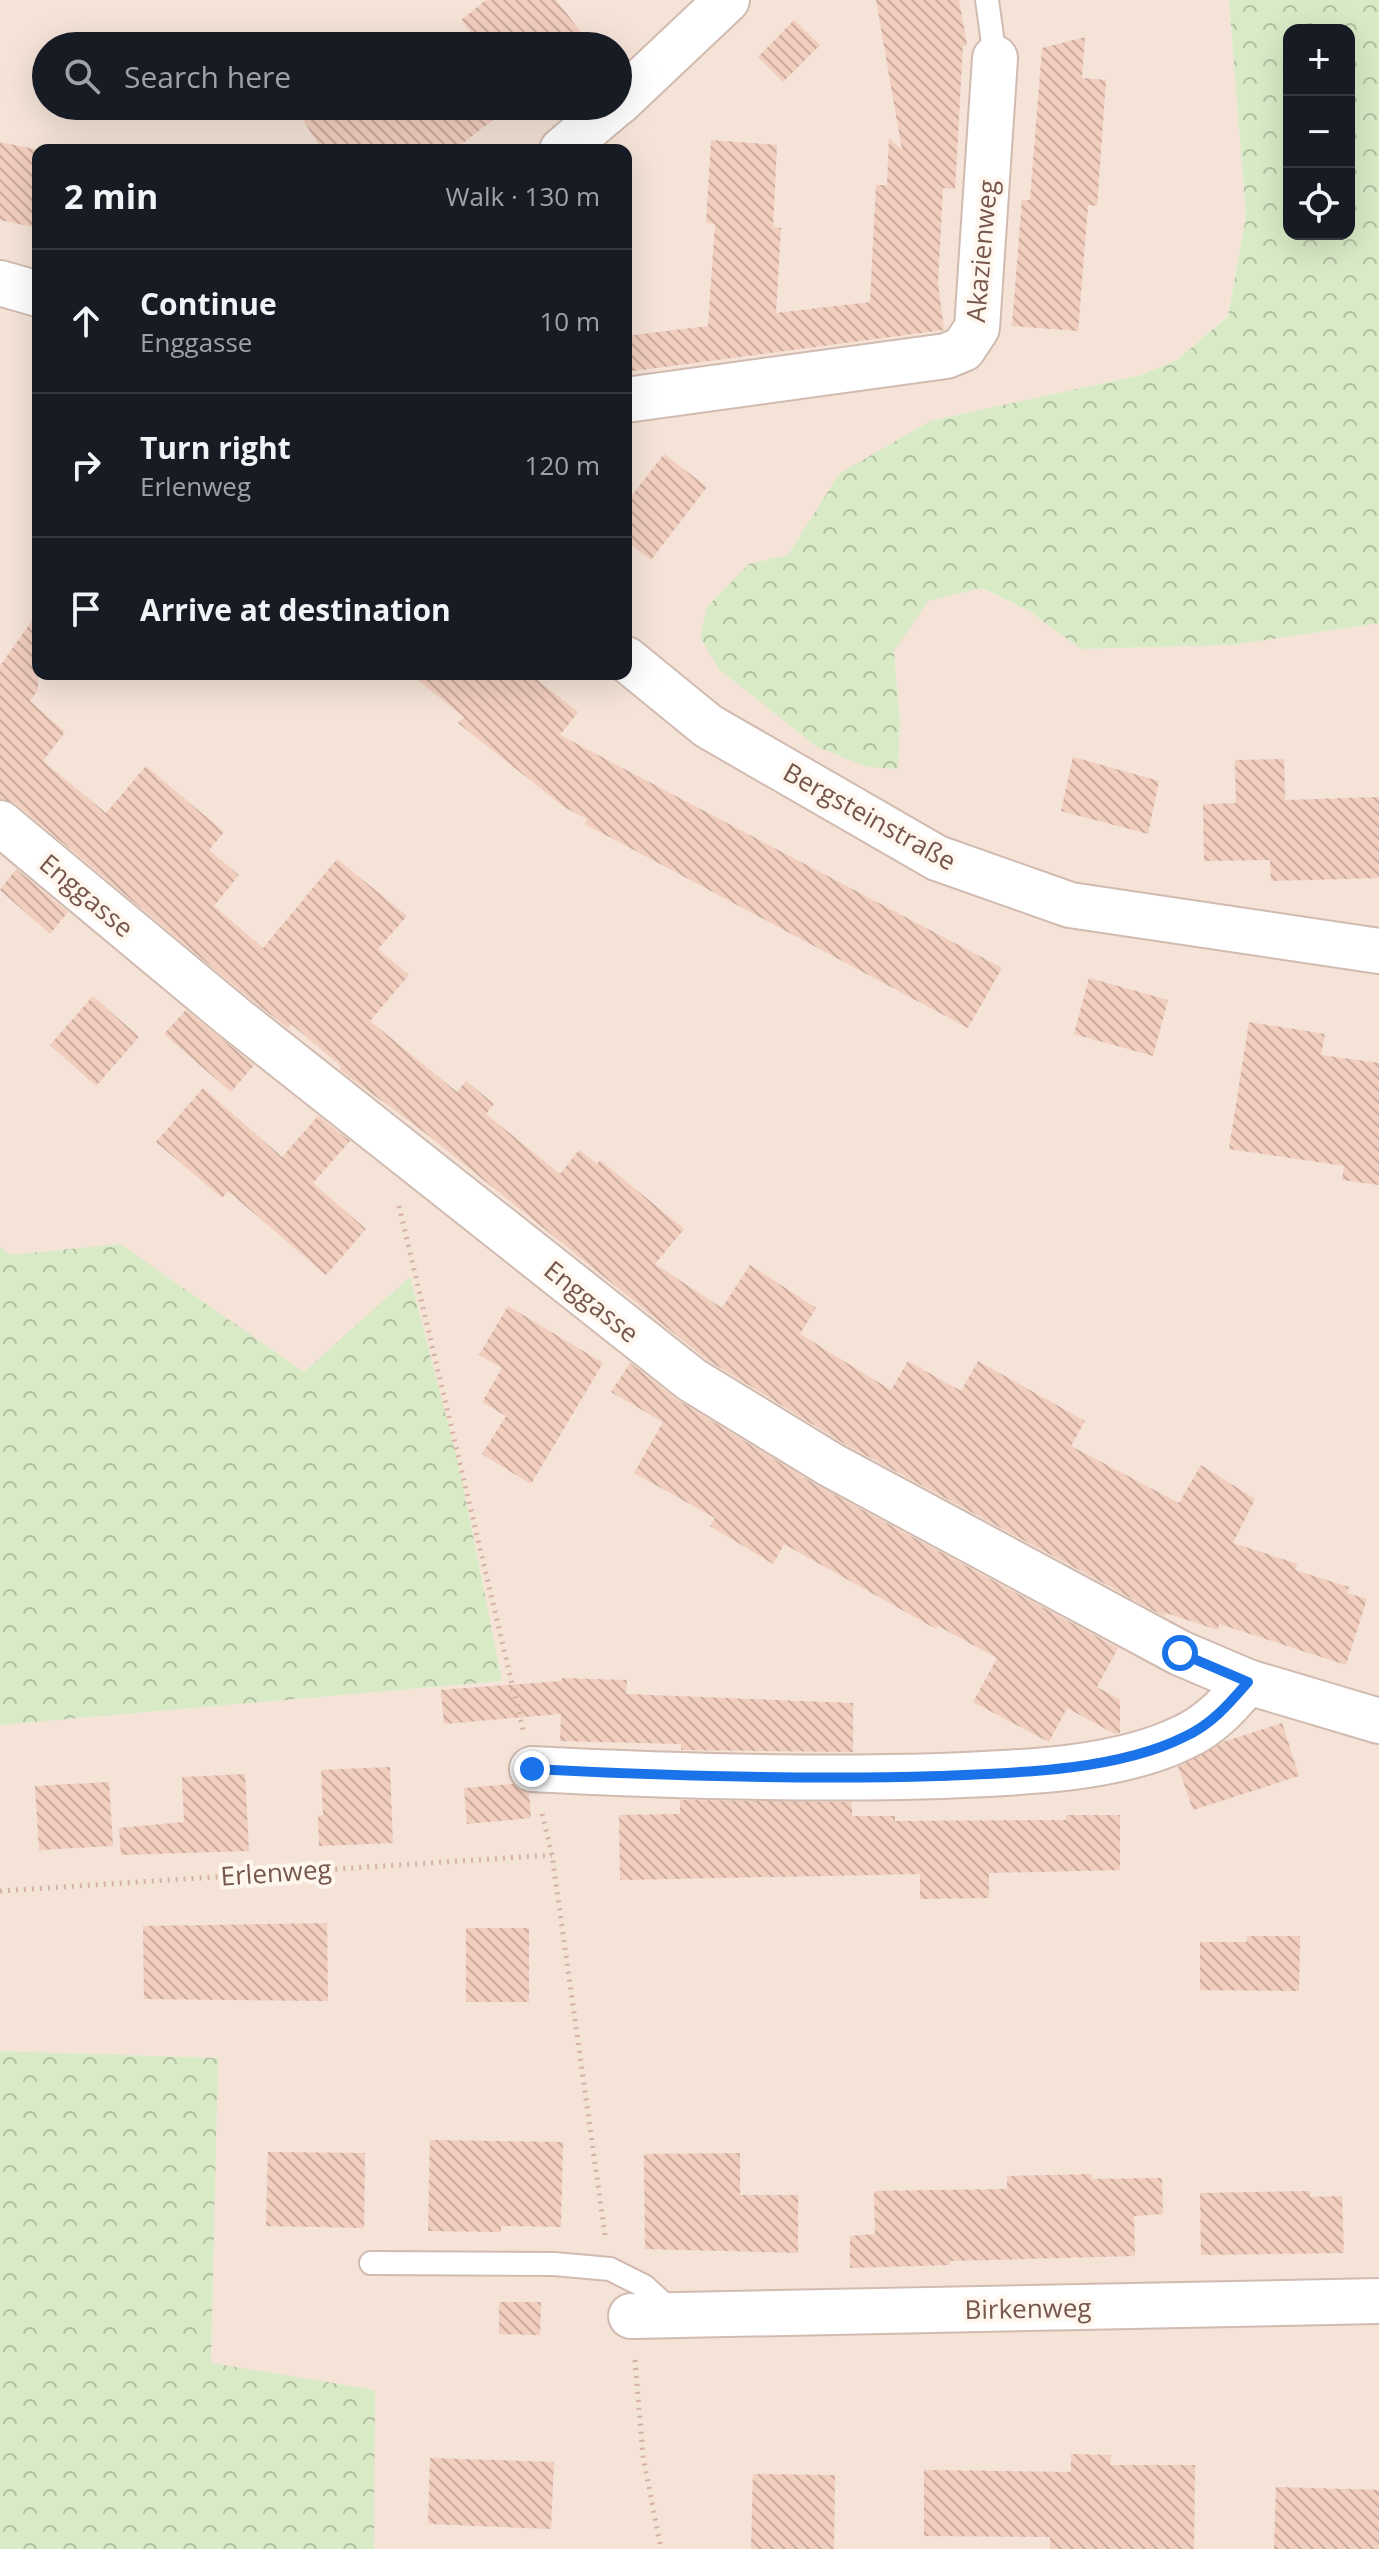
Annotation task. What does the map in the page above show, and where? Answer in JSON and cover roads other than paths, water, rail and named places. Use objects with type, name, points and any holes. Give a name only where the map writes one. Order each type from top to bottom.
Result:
[{"type":"street","points":[[632,89],[727,0]]},
{"type":"street","name":"Akazienweg","points":[[632,399],[946,356],[963,349],[977,328],[995,58]]},
{"type":"street","points":[[569,144],[597,120]]},
{"type":"street","points":[[0,283],[32,292]]},
{"type":"street","name":"Bergsteinstraße","points":[[632,664],[708,726],[937,858],[1070,905],[1379,951]]},
{"type":"street","name":"Enggasse","points":[[0,823],[232,1016],[692,1380],[831,1465],[1180,1653],[1248,1682],[1379,1721]]},
{"type":"street","points":[[532,1769],[748,1778],[930,1776],[1065,1768],[1136,1753],[1184,1738],[1221,1714],[1248,1682]]},
{"type":"street","name":"Birkenweg","points":[[631,2316],[1379,2301]]},
{"type":"lane","name":"Akazienweg","points":[[987,0],[995,58]]},
{"type":"lane","points":[[371,2263],[554,2264],[610,2269],[644,2286],[676,2315]]}]
